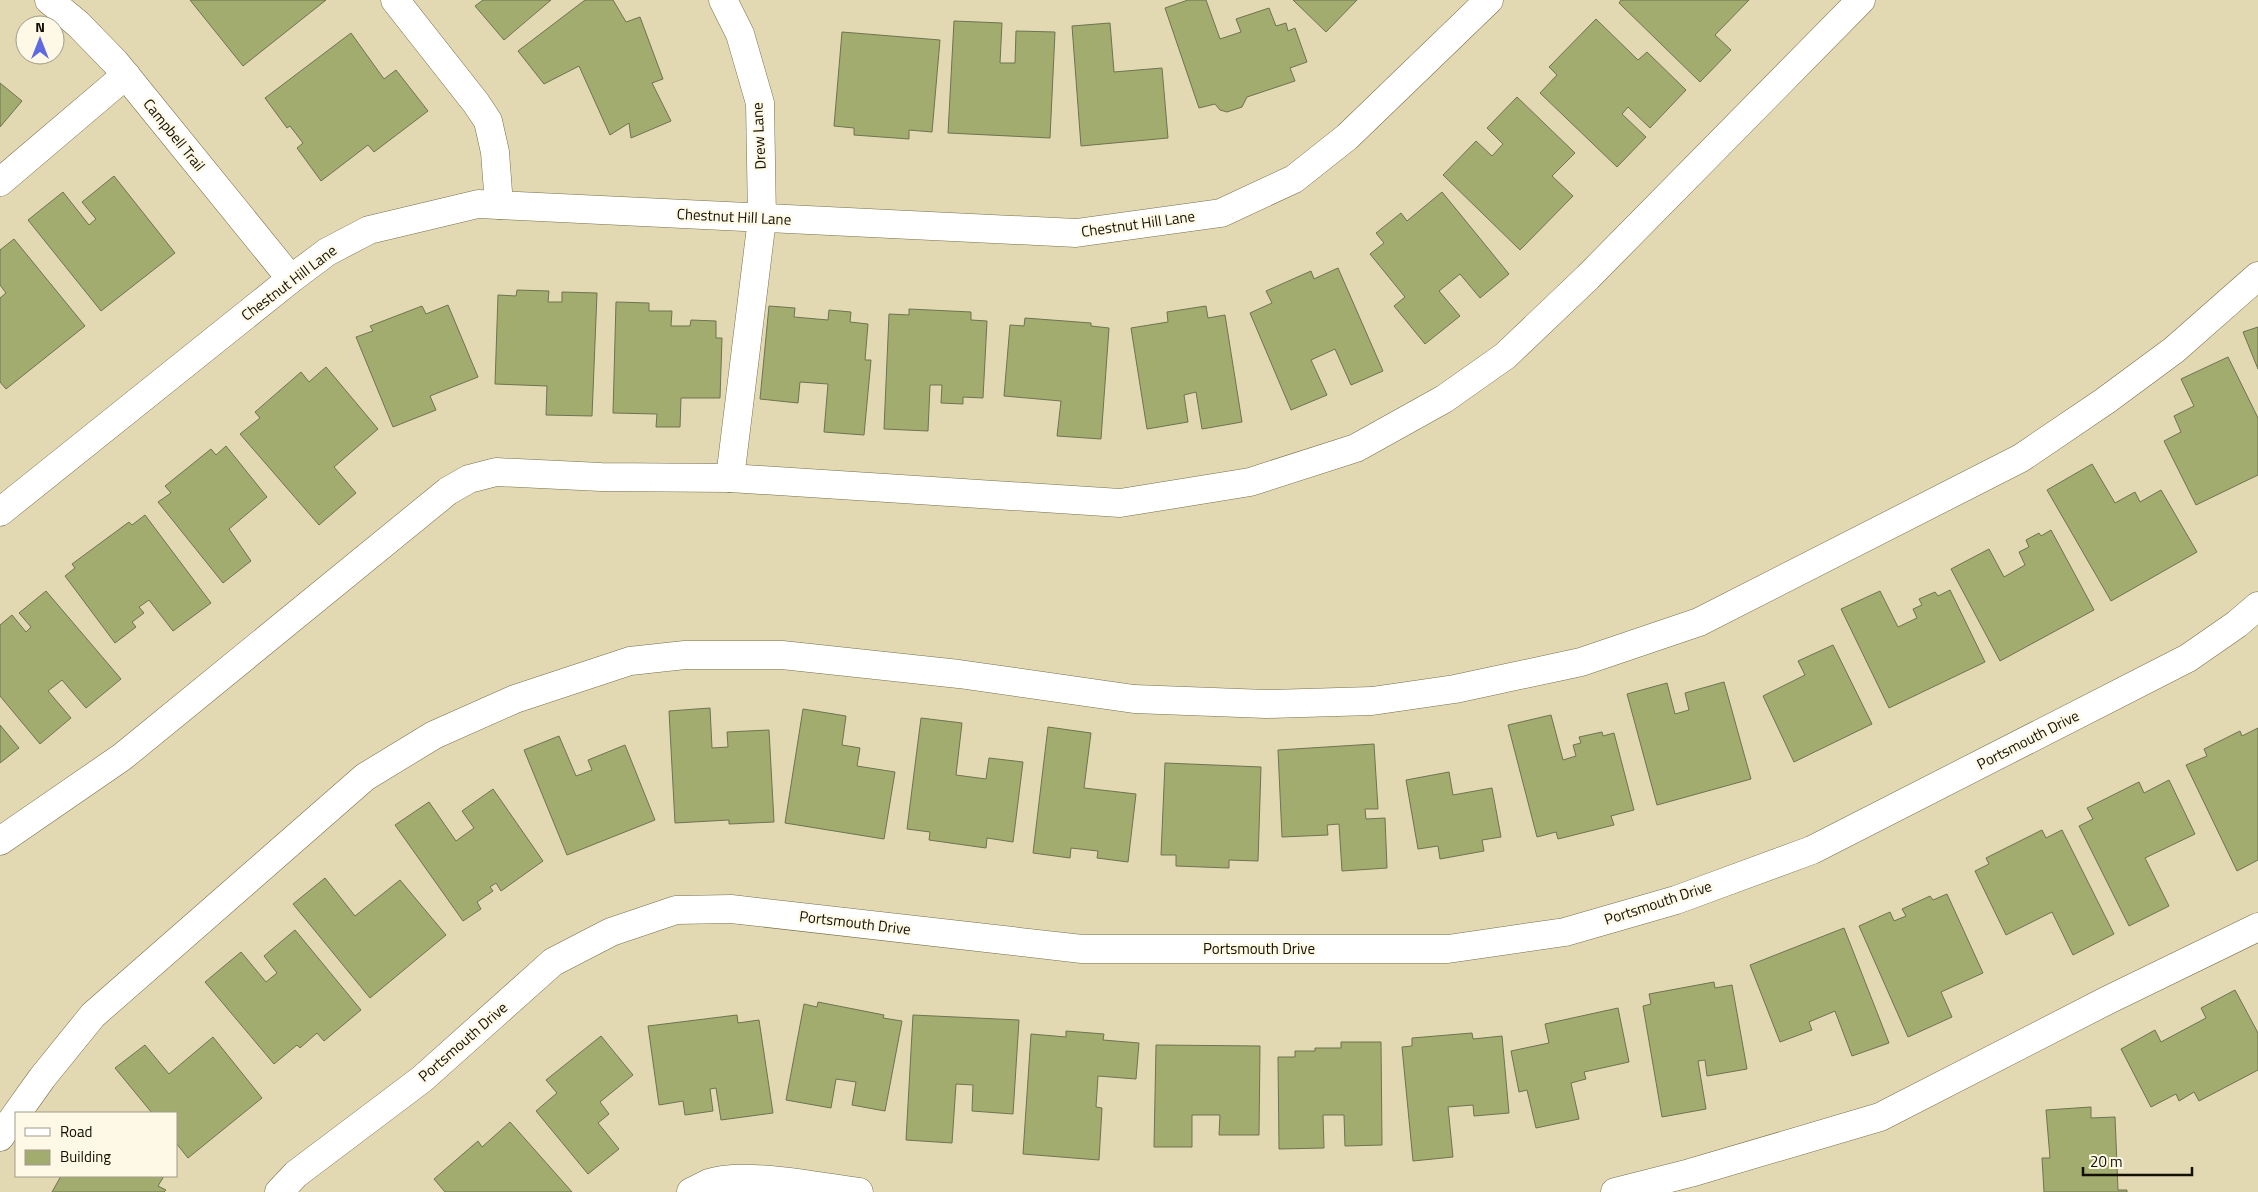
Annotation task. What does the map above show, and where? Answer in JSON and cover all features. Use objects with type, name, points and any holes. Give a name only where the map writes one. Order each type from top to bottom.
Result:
[{"type":"street","name":"Campbell Trail","points":[[49,0],[78,24],[126,75],[291,279]]},
{"type":"street","points":[[395,0],[488,121],[495,152],[499,205]]},
{"type":"street","name":"Chestnut Hill Lane","points":[[0,512],[291,279],[327,252],[370,230],[478,204],[1076,233],[1221,213],[1294,179],[1348,137],[1489,0]]},
{"type":"street","points":[[0,841],[122,758],[448,491],[469,479],[496,472],[601,477],[730,478],[1120,504],[1250,482],[1356,448],[1444,399],[1505,356],[1602,263],[1861,0]]},
{"type":"street","name":"Drew Lane","points":[[727,1],[740,34],[760,103],[762,219],[730,478]]},
{"type":"street","points":[[0,182],[126,75]]},
{"type":"street","points":[[17,1112],[93,1015],[365,777],[434,735],[515,699],[630,661],[685,655],[782,655],[959,674],[1134,699],[1266,704],[1372,701],[1455,689],[1581,662],[1699,622],[2021,458],[2105,401],[2174,350],[2258,276]]},
{"type":"street","name":"Portsmouth Drive","points":[[279,1192],[296,1174],[422,1078],[554,962],[610,932],[676,910],[731,909],[1082,949],[1448,949],[1565,932],[1676,900],[1812,850],[2188,658],[2237,624],[2258,606]]},
{"type":"street","points":[[1615,1192],[1690,1173],[1880,1117],[2108,1000],[2258,927]]},
{"type":"street","points":[[0,1136],[15,1115]]},
{"type":"street","points":[[691,1192],[709,1183],[728,1180],[772,1181],[859,1192]]},
{"type":"building","points":[[190,0],[326,0],[243,66]]},
{"type":"building","points":[[483,0],[551,0],[504,40],[475,6]]},
{"type":"building","points":[[585,0],[613,0],[626,22],[640,17],[663,79],[652,83],[671,121],[631,138],[629,123],[610,135],[579,66],[544,84],[518,51]]},
{"type":"building","points":[[1188,0],[1206,0],[1220,39],[1241,32],[1236,19],[1269,8],[1276,26],[1286,23],[1288,31],[1295,28],[1307,62],[1290,68],[1295,81],[1247,97],[1242,107],[1227,112],[1220,110],[1215,104],[1199,108],[1165,8]]},
{"type":"building","points":[[1293,0],[1357,0],[1326,32]]},
{"type":"building","points":[[1621,0],[1749,0],[1715,35],[1731,50],[1700,82],[1619,3]]},
{"type":"building","points":[[1596,19],[1638,60],[1647,52],[1686,90],[1650,128],[1628,107],[1622,114],[1646,137],[1617,167],[1540,93],[1557,75],[1549,67]]},
{"type":"building","points":[[954,21],[1002,23],[1000,63],[1015,63],[1016,31],[1055,32],[1050,138],[948,133]]},
{"type":"building","points":[[1110,23],[1114,72],[1162,68],[1168,138],[1081,146],[1072,26]]},
{"type":"building","points":[[842,32],[940,40],[932,132],[909,130],[909,139],[854,135],[854,128],[834,126]]},
{"type":"building","points":[[351,33],[384,79],[396,70],[428,111],[374,152],[368,145],[321,181],[297,148],[303,143],[290,126],[287,128],[265,98]]},
{"type":"building","points":[[0,83],[22,101],[0,127]]},
{"type":"building","points":[[1517,97],[1575,153],[1552,176],[1573,196],[1520,250],[1443,175],[1476,141],[1492,156],[1503,144],[1487,128]]},
{"type":"building","points":[[114,176],[175,253],[101,311],[28,220],[63,192],[89,225],[96,219],[82,202]]},
{"type":"building","points":[[1442,192],[1509,274],[1480,298],[1460,274],[1439,291],[1460,316],[1425,344],[1394,306],[1405,297],[1370,254],[1384,243],[1376,233],[1401,213],[1407,221]]},
{"type":"building","points":[[14,239],[85,326],[6,389],[0,382],[0,298],[6,293],[0,285],[0,250]]},
{"type":"building","points":[[1338,268],[1383,371],[1351,385],[1335,349],[1311,360],[1327,395],[1291,410],[1250,313],[1272,303],[1266,291],[1311,271],[1314,279]]},
{"type":"building","points":[[517,290],[549,291],[548,302],[562,302],[562,292],[597,293],[592,416],[546,415],[547,386],[495,384],[498,295],[516,296]]},
{"type":"building","points":[[616,302],[649,303],[649,311],[672,311],[671,326],[690,326],[691,320],[716,321],[716,338],[722,338],[720,398],[681,398],[680,427],[656,427],[657,414],[613,413]]},
{"type":"building","points":[[448,305],[478,377],[430,396],[436,410],[393,427],[356,337],[373,331],[370,326],[422,306],[426,314]]},
{"type":"building","points":[[769,306],[795,308],[794,317],[828,320],[829,310],[851,312],[850,322],[868,324],[865,360],[871,360],[864,435],[824,432],[828,384],[800,382],[798,403],[760,399]]},
{"type":"building","points":[[1206,306],[1208,318],[1225,315],[1242,422],[1202,429],[1196,392],[1184,395],[1188,422],[1147,429],[1131,328],[1168,322],[1167,312]]},
{"type":"building","points":[[909,309],[971,312],[971,320],[987,321],[983,398],[963,397],[963,404],[941,403],[942,385],[930,385],[928,431],[884,429],[889,314],[909,315]]},
{"type":"building","points":[[1025,318],[1091,323],[1091,326],[1109,328],[1101,439],[1057,436],[1061,401],[1004,396],[1010,325],[1024,326]]},
{"type":"building","points":[[2258,327],[2258,369],[2243,332]]},
{"type":"building","points":[[2228,357],[2258,418],[2258,475],[2196,505],[2164,441],[2181,432],[2174,416],[2194,406],[2181,379]]},
{"type":"building","points":[[326,367],[378,429],[334,467],[356,493],[319,525],[240,434],[260,418],[255,412],[301,372],[309,382]]},
{"type":"building","points":[[226,446],[267,497],[229,529],[251,561],[223,583],[158,502],[171,493],[165,486],[211,449],[216,455]]},
{"type":"building","points":[[2092,464],[2115,503],[2135,492],[2140,502],[2161,490],[2197,552],[2111,601],[2047,490]]},
{"type":"building","points":[[145,515],[211,603],[173,631],[149,600],[139,607],[144,613],[132,622],[136,627],[115,643],[65,576],[75,568],[72,564],[129,522],[132,525]]},
{"type":"building","points":[[2051,530],[2094,610],[2000,661],[1951,569],[1989,549],[2004,577],[2025,565],[2019,552],[2029,547],[2026,540],[2039,533],[2041,536]]},
{"type":"building","points":[[1950,590],[1985,662],[1889,708],[1841,609],[1880,591],[1898,627],[1917,618],[1913,609],[1922,605],[1919,599],[1935,592],[1938,596]]},
{"type":"building","points":[[46,591],[121,679],[86,708],[62,680],[48,691],[71,718],[40,744],[0,696],[0,625],[12,615],[26,632],[31,627],[19,613]]},
{"type":"building","points":[[1833,645],[1872,724],[1794,762],[1763,696],[1805,675],[1798,661]]},
{"type":"building","points":[[1724,682],[1751,779],[1657,805],[1627,694],[1667,683],[1675,714],[1689,710],[1685,693]]},
{"type":"building","points":[[710,708],[712,748],[728,747],[727,732],[769,730],[774,822],[729,824],[729,820],[675,823],[669,711]]},
{"type":"building","points":[[803,709],[846,716],[842,745],[860,748],[857,766],[895,772],[884,839],[785,823]]},
{"type":"building","points":[[1551,715],[1563,760],[1576,756],[1573,745],[1581,743],[1579,737],[1602,732],[1603,736],[1614,733],[1634,810],[1611,816],[1614,825],[1558,839],[1556,832],[1537,837],[1508,725]]},
{"type":"building","points":[[921,718],[962,723],[956,775],[986,779],[989,758],[1023,762],[1013,842],[987,838],[986,848],[929,840],[930,832],[907,829]]},
{"type":"building","points":[[0,725],[19,748],[0,763]]},
{"type":"building","points":[[1048,727],[1091,733],[1084,788],[1136,794],[1128,862],[1097,858],[1098,851],[1071,848],[1070,858],[1033,853]]},
{"type":"building","points":[[2258,728],[2258,860],[2237,871],[2186,765],[2207,756],[2204,749],[2240,731],[2242,736]]},
{"type":"building","points":[[559,736],[576,776],[592,770],[588,760],[625,745],[655,820],[567,855],[524,750]]},
{"type":"building","points":[[1374,744],[1378,809],[1365,809],[1366,819],[1385,818],[1387,868],[1342,871],[1339,824],[1327,825],[1328,835],[1282,837],[1278,750]]},
{"type":"building","points":[[1165,763],[1261,767],[1258,861],[1229,860],[1229,868],[1176,866],[1176,855],[1161,855]]},
{"type":"building","points":[[1449,772],[1453,795],[1492,788],[1501,837],[1482,840],[1484,851],[1440,859],[1438,846],[1418,849],[1406,780]]},
{"type":"building","points":[[2169,780],[2195,834],[2145,858],[2169,906],[2129,926],[2079,826],[2093,819],[2087,808],[2139,782],[2144,793]]},
{"type":"building","points":[[493,789],[543,861],[501,891],[496,883],[490,887],[493,891],[477,902],[481,909],[463,921],[395,825],[429,802],[456,841],[474,828],[462,811]]},
{"type":"building","points":[[2042,830],[2046,838],[2062,830],[2114,934],[2073,955],[2052,912],[2006,935],[1975,871],[1989,864],[1986,858]]},
{"type":"building","points":[[325,878],[355,916],[400,880],[446,935],[370,998],[293,904]]},
{"type":"building","points":[[1947,894],[1983,973],[1941,992],[1952,1017],[1908,1037],[1859,926],[1890,912],[1894,921],[1906,916],[1902,909],[1930,896],[1933,900]]},
{"type":"building","points":[[1844,928],[1889,1043],[1852,1056],[1835,1011],[1809,1022],[1812,1030],[1780,1042],[1750,965]]},
{"type":"building","points":[[295,930],[361,1010],[324,1041],[317,1033],[300,1048],[297,1045],[274,1064],[205,982],[241,952],[266,982],[277,973],[264,956]]},
{"type":"building","points":[[1714,982],[1715,988],[1732,985],[1747,1069],[1707,1076],[1705,1060],[1698,1061],[1706,1109],[1662,1117],[1643,1006],[1651,1004],[1649,994]]},
{"type":"building","points":[[2235,990],[2258,1033],[2258,1070],[2199,1101],[2194,1092],[2179,1101],[2176,1094],[2151,1107],[2121,1049],[2155,1030],[2161,1042],[2206,1018],[2201,1008]]},
{"type":"building","points":[[818,1002],[884,1015],[883,1018],[902,1021],[885,1111],[852,1105],[856,1082],[836,1079],[831,1108],[786,1100],[804,1004],[817,1007]]},
{"type":"building","points":[[1618,1008],[1629,1062],[1584,1072],[1586,1079],[1571,1083],[1579,1119],[1536,1128],[1527,1090],[1519,1092],[1511,1051],[1549,1043],[1545,1024]]},
{"type":"building","points":[[737,1015],[738,1023],[759,1020],[773,1113],[721,1120],[716,1088],[710,1089],[713,1111],[685,1115],[683,1101],[659,1105],[648,1026]]},
{"type":"building","points":[[913,1015],[1019,1020],[1013,1114],[972,1111],[973,1085],[956,1084],[952,1143],[906,1140]]},
{"type":"building","points":[[1066,1031],[1104,1034],[1103,1040],[1139,1043],[1136,1079],[1098,1076],[1096,1107],[1102,1108],[1099,1160],[1023,1154],[1031,1034],[1066,1037]]},
{"type":"building","points":[[1472,1033],[1473,1039],[1502,1036],[1509,1113],[1474,1116],[1473,1105],[1448,1107],[1453,1157],[1413,1161],[1402,1047],[1412,1046],[1412,1038]]},
{"type":"building","points":[[601,1036],[633,1075],[600,1102],[609,1114],[598,1123],[619,1149],[588,1174],[536,1111],[557,1093],[546,1080]]},
{"type":"building","points":[[213,1037],[262,1098],[188,1158],[178,1146],[178,1112],[151,1112],[115,1068],[145,1045],[169,1074]]},
{"type":"building","points":[[1341,1042],[1381,1042],[1382,1145],[1345,1146],[1344,1115],[1323,1115],[1324,1148],[1279,1149],[1278,1057],[1295,1057],[1295,1051],[1315,1051],[1315,1048],[1341,1048]]},
{"type":"building","points":[[1156,1045],[1260,1046],[1259,1135],[1219,1135],[1220,1115],[1192,1115],[1192,1147],[1154,1147]]},
{"type":"building","points":[[2091,1107],[2091,1118],[2115,1117],[2118,1190],[2127,1190],[2127,1192],[2044,1192],[2042,1158],[2050,1158],[2046,1110]]},
{"type":"building","points":[[510,1122],[572,1192],[445,1192],[434,1179],[478,1141],[482,1147]]},
{"type":"building","points":[[60,1177],[163,1177],[158,1186],[166,1190],[164,1192],[52,1192]]}]
